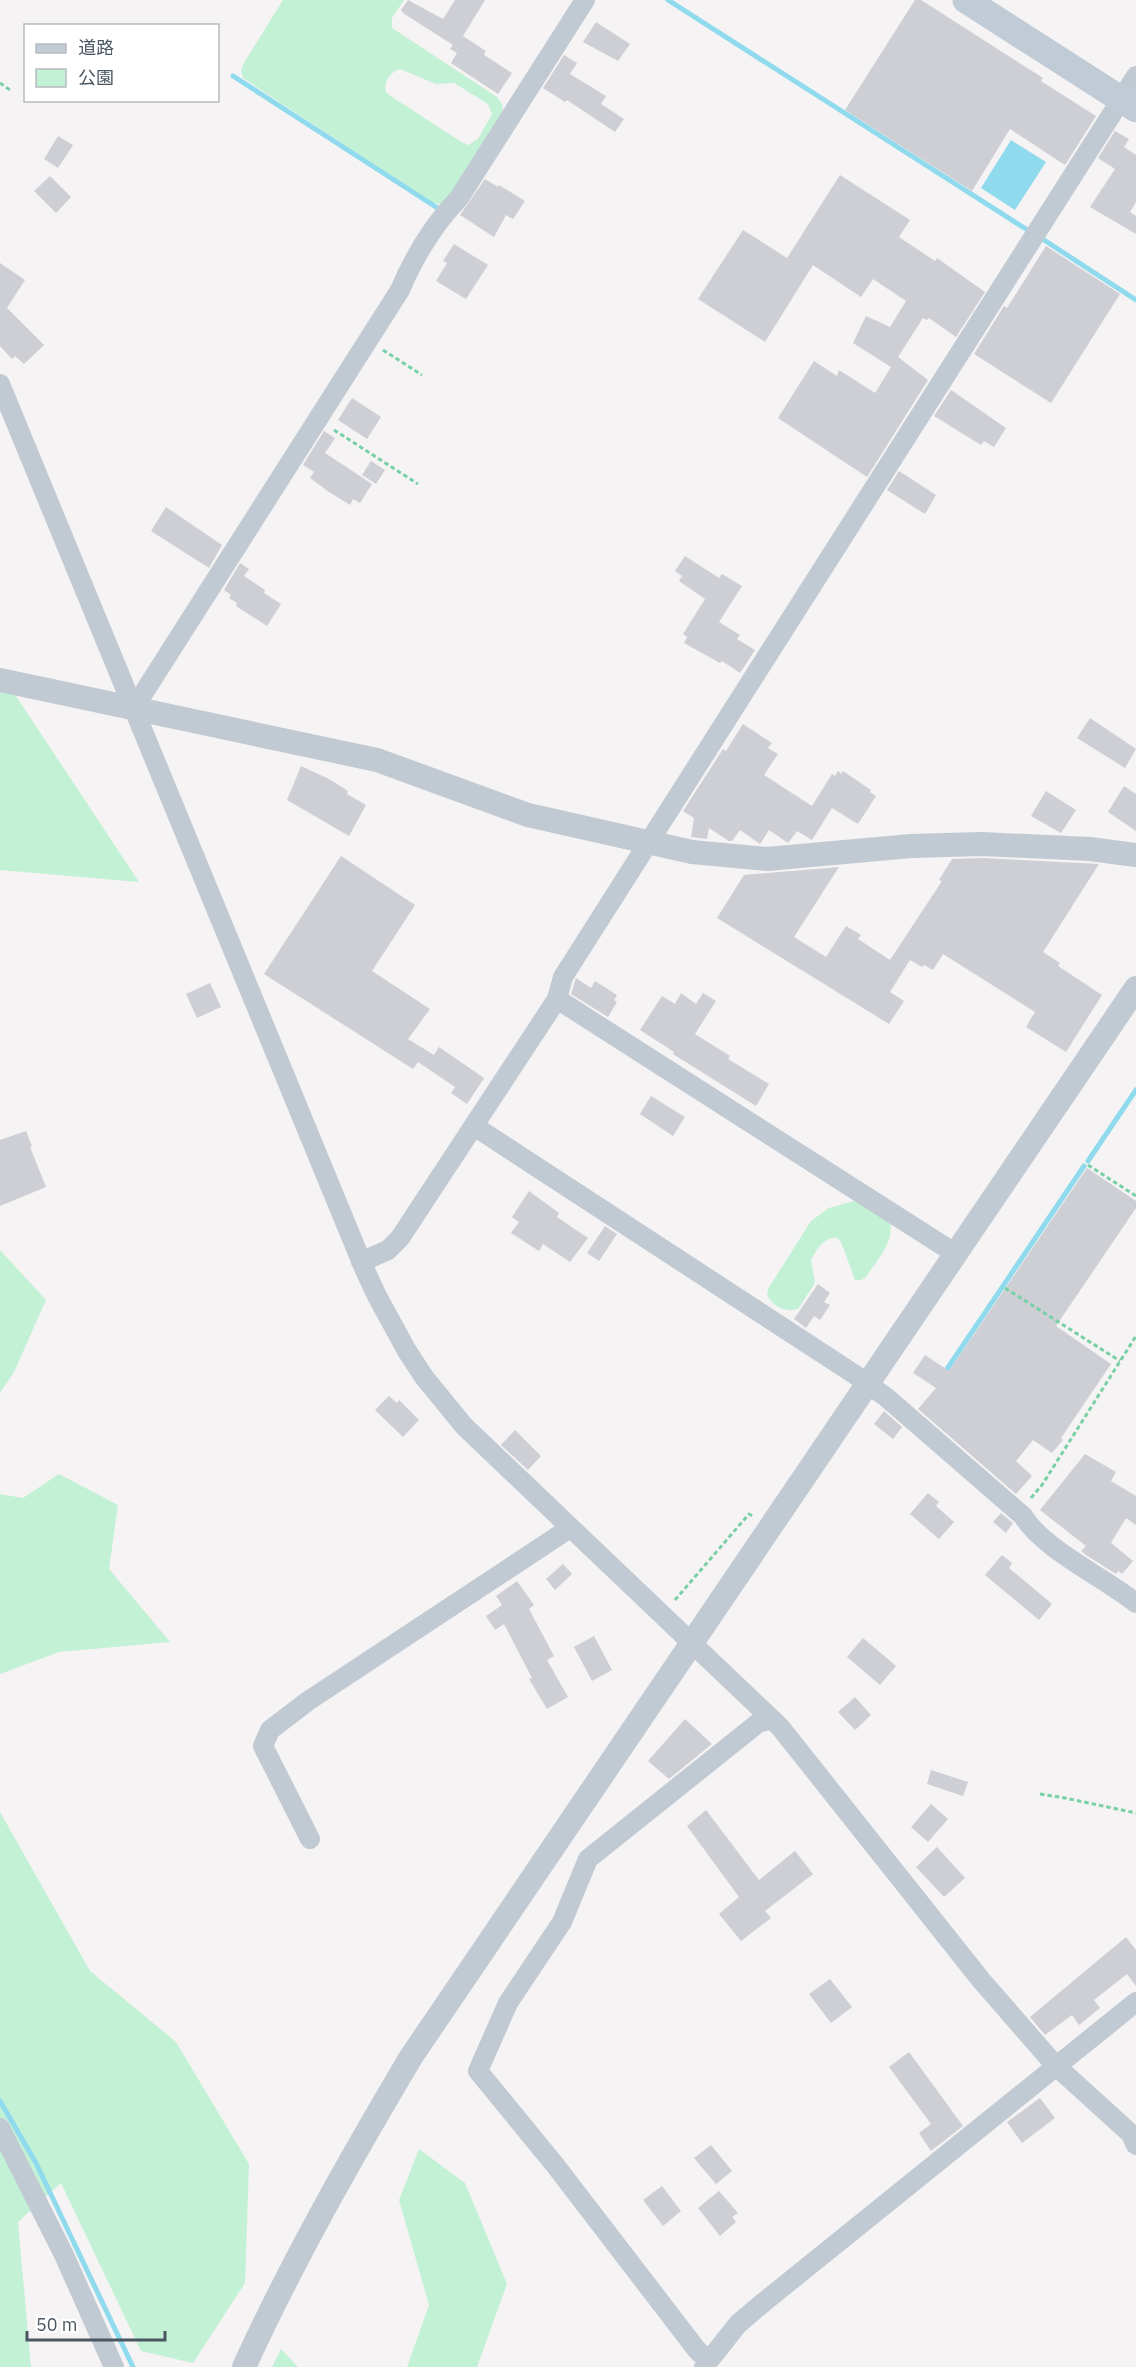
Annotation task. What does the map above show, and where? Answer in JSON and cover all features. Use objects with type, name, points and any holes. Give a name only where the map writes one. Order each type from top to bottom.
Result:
[{"type":"main road","points":[[966,0],[1129,104]]},
{"type":"street","points":[[134,708],[400,290],[410,266],[445,213],[459,198],[585,0]]},
{"type":"street","points":[[361,1262],[388,1250],[400,1238],[557,999],[563,977],[1129,104],[1136,76]]},
{"type":"street","points":[[0,384],[361,1262],[407,1351],[443,1402],[485,1449],[662,1613],[796,1745],[981,1980],[1055,2065],[1131,2134],[1136,2145]]},
{"type":"street","points":[[0,680],[377,760],[528,815],[717,856],[766,859],[946,844],[1054,847],[1136,855]]},
{"type":"street","points":[[244,2367],[342,2173],[411,2057],[1136,988]]},
{"type":"street","points":[[557,999],[956,1254]]},
{"type":"street","points":[[474,1125],[868,1384],[1018,1512],[1030,1527],[1136,1603]]},
{"type":"street","points":[[310,1839],[263,1746],[270,1730],[308,1701],[570,1528]]},
{"type":"street","points":[[772,1719],[758,1723],[588,1859],[562,1922],[508,2003],[478,2071],[555,2165],[706,2363],[738,2324],[755,2309],[1136,2002]]},
{"type":"street","points":[[0,2128],[64,2255],[114,2367]]},
{"type":"path","points":[[0,83],[10,90]]},
{"type":"path","points":[[367,340],[422,375]]},
{"type":"path","points":[[317,419],[418,484]]},
{"type":"path","points":[[1088,1165],[1136,1196]]},
{"type":"path","points":[[1005,1288],[1120,1361]]},
{"type":"path","points":[[1018,1512],[1042,1485],[1136,1336]]},
{"type":"path","points":[[662,1613],[749,1514],[770,1528]]},
{"type":"path","points":[[1040,1794],[1065,1797],[1136,1813]]},
{"type":"green space","points":[[283,0],[404,0],[392,18],[392,28],[497,97],[502,106],[502,117],[445,202],[438,204],[431,202],[243,78],[241,70]],"holes":[[[400,69],[436,84],[454,83],[488,104],[492,114],[478,139],[468,145],[463,143],[389,95],[385,88],[388,78]]]},
{"type":"green space","points":[[0,681],[6,681],[139,882],[0,870]]},
{"type":"green space","points":[[857,1200],[890,1222],[891,1229],[887,1244],[866,1277],[855,1280],[841,1242],[837,1238],[829,1239],[818,1248],[811,1260],[815,1283],[798,1309],[789,1310],[775,1305],[767,1294],[768,1289],[811,1221],[829,1208]]},
{"type":"green space","points":[[0,1250],[46,1300],[14,1372],[0,1393]]},
{"type":"green space","points":[[59,1474],[118,1505],[109,1569],[170,1642],[59,1652],[0,1674],[0,1494],[23,1498]]},
{"type":"green space","points":[[0,1812],[90,1971],[176,2042],[249,2164],[245,2283],[193,2363],[141,2351],[61,2183],[18,2222],[31,2367],[0,2367]]},
{"type":"green space","points":[[419,2149],[465,2183],[507,2284],[477,2367],[407,2367],[429,2305],[399,2200]]},
{"type":"green space","points":[[281,2349],[298,2367],[272,2367]]},
{"type":"water","points":[[1011,140],[1046,162],[1015,210],[981,188]]},
{"type":"building","points":[[408,0],[443,19],[455,0],[485,0],[463,36],[486,51],[484,55],[512,73],[498,94],[451,63],[457,53],[450,49],[453,45],[403,13],[401,10]]},
{"type":"building","points":[[915,0],[921,0],[1043,78],[1041,81],[1096,116],[1065,165],[1010,129],[972,191],[845,110]]},
{"type":"building","points":[[596,22],[630,44],[618,61],[583,42]]},
{"type":"building","points":[[564,55],[577,63],[570,74],[606,96],[601,104],[624,119],[615,132],[567,100],[565,102],[543,88]]},
{"type":"building","points":[[1115,131],[1129,139],[1124,147],[1136,155],[1136,202],[1130,212],[1136,216],[1136,234],[1090,207],[1115,169],[1098,158]]},
{"type":"building","points":[[58,136],[73,145],[58,168],[44,159]]},
{"type":"building","points":[[840,175],[910,220],[899,237],[935,261],[937,258],[985,292],[956,337],[929,318],[927,320],[923,318],[898,357],[928,380],[867,477],[778,418],[814,361],[837,376],[839,370],[875,393],[891,367],[853,343],[866,316],[890,327],[906,301],[873,279],[861,297],[813,265],[765,342],[698,299],[743,230],[787,258]]},
{"type":"building","points":[[50,176],[71,197],[56,213],[34,191]]},
{"type":"building","points":[[485,179],[525,201],[513,219],[506,215],[494,237],[460,215]]},
{"type":"building","points":[[454,244],[488,265],[466,299],[436,281],[447,263],[443,261]]},
{"type":"building","points":[[1046,246],[1120,294],[1051,403],[974,354],[1004,306],[1007,308]]},
{"type":"building","points":[[0,263],[25,280],[7,308],[44,345],[24,364],[15,356],[12,359],[0,346]]},
{"type":"building","points":[[951,390],[1006,428],[994,447],[984,441],[981,445],[934,416]]},
{"type":"building","points":[[352,398],[381,417],[367,439],[338,420]]},
{"type":"building","points":[[324,431],[335,438],[325,453],[372,484],[360,503],[353,499],[350,505],[329,492],[310,478],[314,472],[303,465]]},
{"type":"building","points":[[371,461],[385,470],[376,484],[362,475]]},
{"type":"building","points":[[899,471],[936,495],[925,514],[887,490]]},
{"type":"building","points":[[166,507],[222,545],[209,568],[151,531]]},
{"type":"building","points":[[685,556],[719,578],[722,574],[742,586],[719,622],[740,635],[737,639],[755,650],[740,673],[722,661],[720,663],[684,643],[687,637],[683,634],[705,599],[679,581],[682,576],[675,571]]},
{"type":"building","points":[[240,563],[249,569],[244,576],[281,604],[267,626],[236,606],[237,603],[229,598],[231,595],[224,590]]},
{"type":"building","points":[[1090,718],[1136,749],[1125,768],[1077,738]]},
{"type":"building","points":[[743,724],[772,743],[768,748],[778,754],[764,775],[812,806],[832,774],[835,776],[838,771],[841,774],[843,771],[871,790],[870,792],[876,796],[858,824],[832,808],[812,840],[797,831],[788,843],[769,830],[760,844],[740,830],[732,841],[729,841],[709,828],[707,839],[691,837],[694,818],[683,811],[723,749],[726,751]]},
{"type":"building","points":[[301,766],[329,779],[348,791],[347,794],[366,805],[349,836],[287,800]]},
{"type":"building","points":[[1124,786],[1136,794],[1136,831],[1108,812]]},
{"type":"building","points":[[1046,791],[1076,810],[1061,833],[1031,816]]},
{"type":"building","points":[[341,856],[415,905],[372,971],[430,1009],[408,1039],[434,1055],[439,1047],[484,1078],[467,1104],[451,1093],[455,1087],[418,1062],[413,1069],[264,974]]},
{"type":"building","points":[[982,858],[1099,864],[1043,952],[1060,963],[1058,966],[1102,995],[1066,1052],[1026,1027],[1035,1012],[943,954],[933,970],[910,960],[890,992],[904,1001],[889,1024],[717,918],[744,875],[839,867],[794,937],[826,957],[846,926],[861,935],[858,939],[890,960],[942,881],[939,880],[952,859]]},
{"type":"building","points":[[576,978],[591,988],[595,981],[617,995],[614,1000],[617,1002],[608,1017],[571,994]]},
{"type":"building","points":[[210,983],[221,1007],[197,1018],[186,994]]},
{"type":"building","points":[[681,993],[696,1004],[703,993],[716,1001],[695,1034],[730,1056],[728,1059],[769,1084],[756,1106],[673,1054],[674,1052],[640,1030],[662,996],[675,1004]]},
{"type":"building","points":[[651,1096],[685,1117],[673,1136],[640,1114]]},
{"type":"building","points":[[26,1131],[46,1187],[0,1206],[0,1140]]},
{"type":"building","points":[[1087,1168],[1136,1201],[1136,1208],[1056,1326],[1111,1364],[1061,1438],[1063,1440],[1052,1453],[1033,1440],[1016,1461],[1032,1476],[1016,1494],[918,1409],[936,1388],[913,1373],[925,1355],[949,1371]]},
{"type":"building","points":[[529,1191],[559,1213],[557,1217],[588,1238],[570,1262],[543,1244],[539,1251],[511,1233],[519,1222],[512,1217]]},
{"type":"building","points":[[605,1226],[617,1234],[599,1261],[587,1253]]},
{"type":"building","points":[[818,1284],[830,1293],[824,1302],[830,1305],[820,1320],[814,1316],[806,1328],[794,1319]]},
{"type":"building","points":[[389,1396],[397,1403],[399,1400],[419,1420],[403,1437],[375,1410]]},
{"type":"building","points":[[884,1411],[902,1427],[893,1439],[874,1424]]},
{"type":"building","points":[[515,1430],[541,1456],[528,1470],[501,1445]]},
{"type":"building","points":[[1085,1454],[1116,1472],[1111,1481],[1136,1496],[1136,1525],[1126,1518],[1111,1543],[1133,1561],[1122,1574],[1118,1571],[1116,1574],[1086,1555],[1081,1551],[1086,1546],[1040,1510]]},
{"type":"building","points":[[928,1493],[939,1502],[936,1506],[954,1522],[939,1539],[910,1514]]},
{"type":"building","points":[[1001,1513],[1013,1523],[1006,1533],[993,1522]]},
{"type":"building","points":[[1002,1555],[1012,1563],[1009,1568],[1052,1604],[1039,1620],[985,1575]]},
{"type":"building","points":[[563,1564],[572,1574],[555,1590],[546,1579]]},
{"type":"building","points":[[517,1581],[534,1605],[529,1609],[554,1656],[547,1660],[568,1697],[547,1709],[529,1679],[532,1678],[504,1624],[495,1630],[486,1616],[502,1605],[496,1596]]},
{"type":"building","points":[[594,1636],[612,1670],[592,1681],[574,1647]]},
{"type":"building","points":[[863,1638],[896,1666],[880,1685],[847,1657]]},
{"type":"building","points":[[855,1697],[871,1715],[855,1730],[838,1712]]},
{"type":"building","points":[[685,1719],[712,1744],[669,1779],[648,1761]]},
{"type":"building","points":[[931,1770],[968,1782],[963,1796],[927,1784]]},
{"type":"building","points":[[931,1804],[948,1819],[928,1842],[911,1827]]},
{"type":"building","points":[[706,1810],[759,1880],[795,1851],[813,1874],[765,1911],[771,1918],[741,1941],[719,1914],[739,1897],[687,1826]]},
{"type":"building","points":[[937,1847],[965,1878],[944,1897],[916,1867]]},
{"type":"building","points":[[1126,1937],[1136,1950],[1136,1986],[1127,1974],[1094,2000],[1100,2008],[1079,2025],[1072,2015],[1045,2035],[1030,2017]]},
{"type":"building","points":[[830,1979],[852,2007],[831,2023],[809,1994]]},
{"type":"building","points":[[909,2052],[963,2126],[931,2151],[919,2133],[931,2124],[889,2067]]},
{"type":"building","points":[[1040,2098],[1055,2118],[1022,2143],[1007,2122]]},
{"type":"building","points":[[711,2145],[732,2171],[716,2184],[694,2158]]},
{"type":"building","points":[[662,2186],[681,2211],[663,2226],[643,2200]]},
{"type":"building","points":[[719,2191],[738,2213],[732,2217],[736,2222],[720,2236],[698,2208]]},
{"type":"waterway","points":[[668,0],[1029,231]]},
{"type":"waterway","points":[[233,76],[439,209],[437,213]]},
{"type":"waterway","points":[[1041,238],[1136,300]]},
{"type":"waterway","points":[[1088,1161],[1136,1090]]},
{"type":"waterway","points":[[943,1375],[1084,1166]]},
{"type":"waterway","points":[[0,2101],[36,2163],[133,2367]]}]
